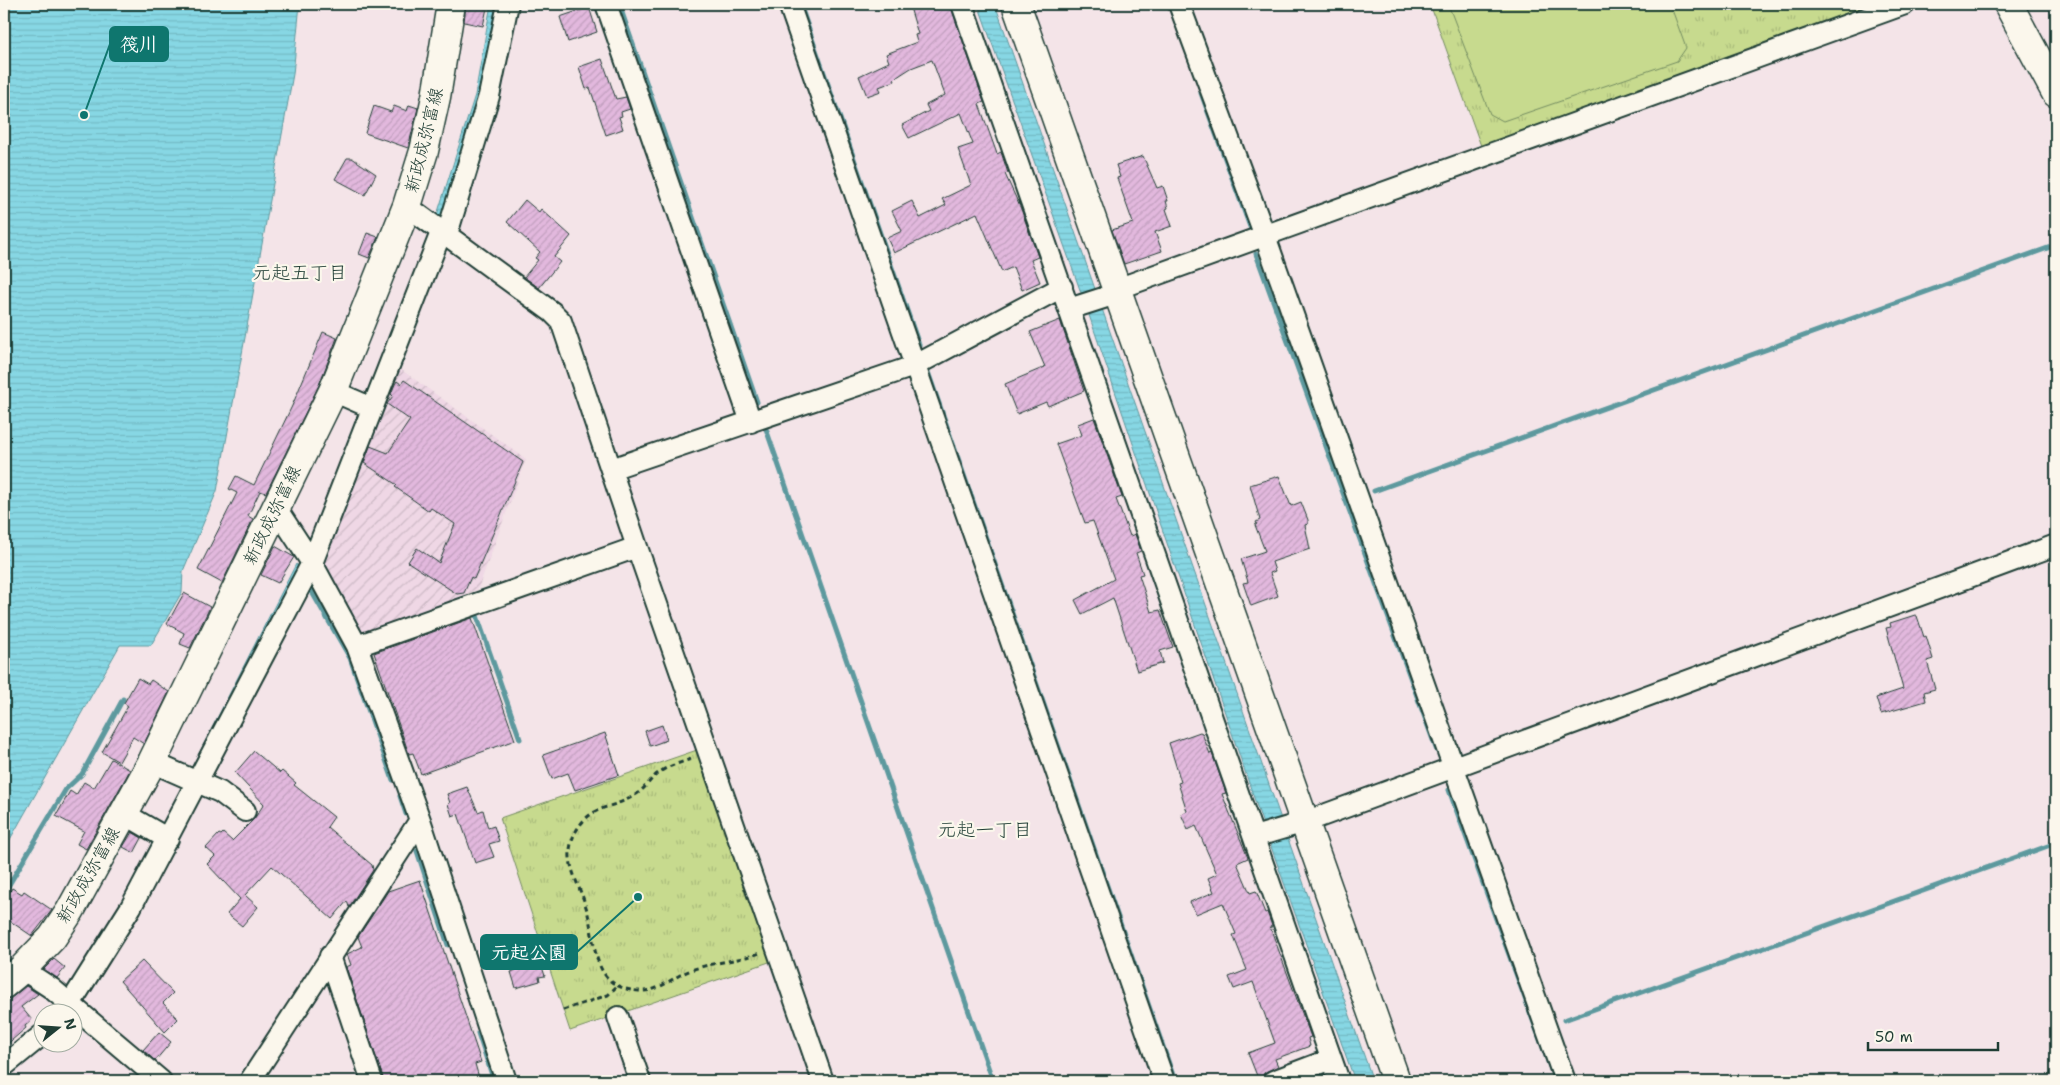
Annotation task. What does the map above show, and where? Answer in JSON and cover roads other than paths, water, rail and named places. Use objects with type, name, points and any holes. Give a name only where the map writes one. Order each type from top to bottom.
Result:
[{"type":"street","name":"新政成弥富線","points":[[13,976],[52,938],[70,911],[152,762],[333,391],[407,206],[424,151],[436,97],[451,4]]},
{"type":"street","points":[[72,1002],[131,907],[198,783],[312,563],[372,408],[445,232],[488,96],[508,4]]},
{"type":"street","points":[[606,4],[751,422]]},
{"type":"street","points":[[789,4],[1164,1081]]},
{"type":"street","points":[[962,4],[1062,287],[1073,308],[1258,836],[1339,1081]]},
{"type":"street","points":[[1016,4],[1300,823],[1396,1081]]},
{"type":"street","points":[[1179,4],[1265,236],[1565,1081]]},
{"type":"street","points":[[1073,308],[1265,236],[1905,4]]},
{"type":"street","points":[[2008,4],[2056,93]]},
{"type":"street","points":[[407,206],[445,232],[552,312],[561,321],[637,547],[822,1081]]},
{"type":"street","points":[[611,469],[914,366],[1062,287]]},
{"type":"street","points":[[333,391],[372,408]]},
{"type":"street","points":[[276,508],[312,563],[357,646],[420,820],[506,1081]]},
{"type":"street","points":[[1258,836],[1300,823],[2056,545]]},
{"type":"street","points":[[357,646],[637,547]]},
{"type":"street","points":[[152,762],[220,792],[245,811]]},
{"type":"street","points":[[123,813],[168,839]]},
{"type":"street","points":[[250,1081],[420,820]]},
{"type":"street","points":[[330,956],[372,1081]]},
{"type":"street","points":[[13,976],[58,1002]]},
{"type":"street","points":[[618,1017],[640,1081]]},
{"type":"street","points":[[82,1019],[161,1081]]},
{"type":"street","points":[[4,1066],[32,1043]]},
{"type":"street","points":[[1273,1081],[1331,1059]]},
{"type":"water","points":[[4,4],[300,4],[293,74],[217,491],[183,571],[182,592],[151,645],[120,645],[4,850]]},
{"type":"water","points":[[491,4],[496,4],[480,93],[442,218],[437,215],[475,95]]},
{"type":"water","points":[[978,4],[995,4],[1373,1081],[1355,1081],[1263,824],[1089,315]]},
{"type":"water","points":[[296,564],[300,567],[195,774],[190,771]]},
{"type":"waterway","points":[[619,4],[757,402]]},
{"type":"waterway","points":[[800,4],[919,345]]},
{"type":"waterway","points":[[1201,93],[1250,227]]},
{"type":"waterway","points":[[1374,491],[2056,245]]},
{"type":"waterway","points":[[1256,254],[1437,751]]},
{"type":"waterway","points":[[927,369],[1175,1081]]},
{"type":"waterway","points":[[765,426],[993,1081]]},
{"type":"waterway","points":[[309,587],[350,658],[393,780]]},
{"type":"waterway","points":[[472,614],[476,613],[520,739]]},
{"type":"waterway","points":[[4,893],[66,789],[82,774],[123,699]]},
{"type":"waterway","points":[[1449,790],[1554,1078]]},
{"type":"waterway","points":[[400,796],[406,814]]},
{"type":"waterway","points":[[1564,1020],[2056,843]]},
{"type":"waterway","points":[[417,851],[448,945]]},
{"type":"waterway","points":[[478,1033],[494,1081]]},
{"type":"place","name":"筏川","points":[[84,115]]},
{"type":"place","name":"元起公園","points":[[638,897]]},
{"type":"district","name":"元起五丁目","points":[[300,272]]},
{"type":"district","name":"元起一丁目","points":[[985,829]]}]
